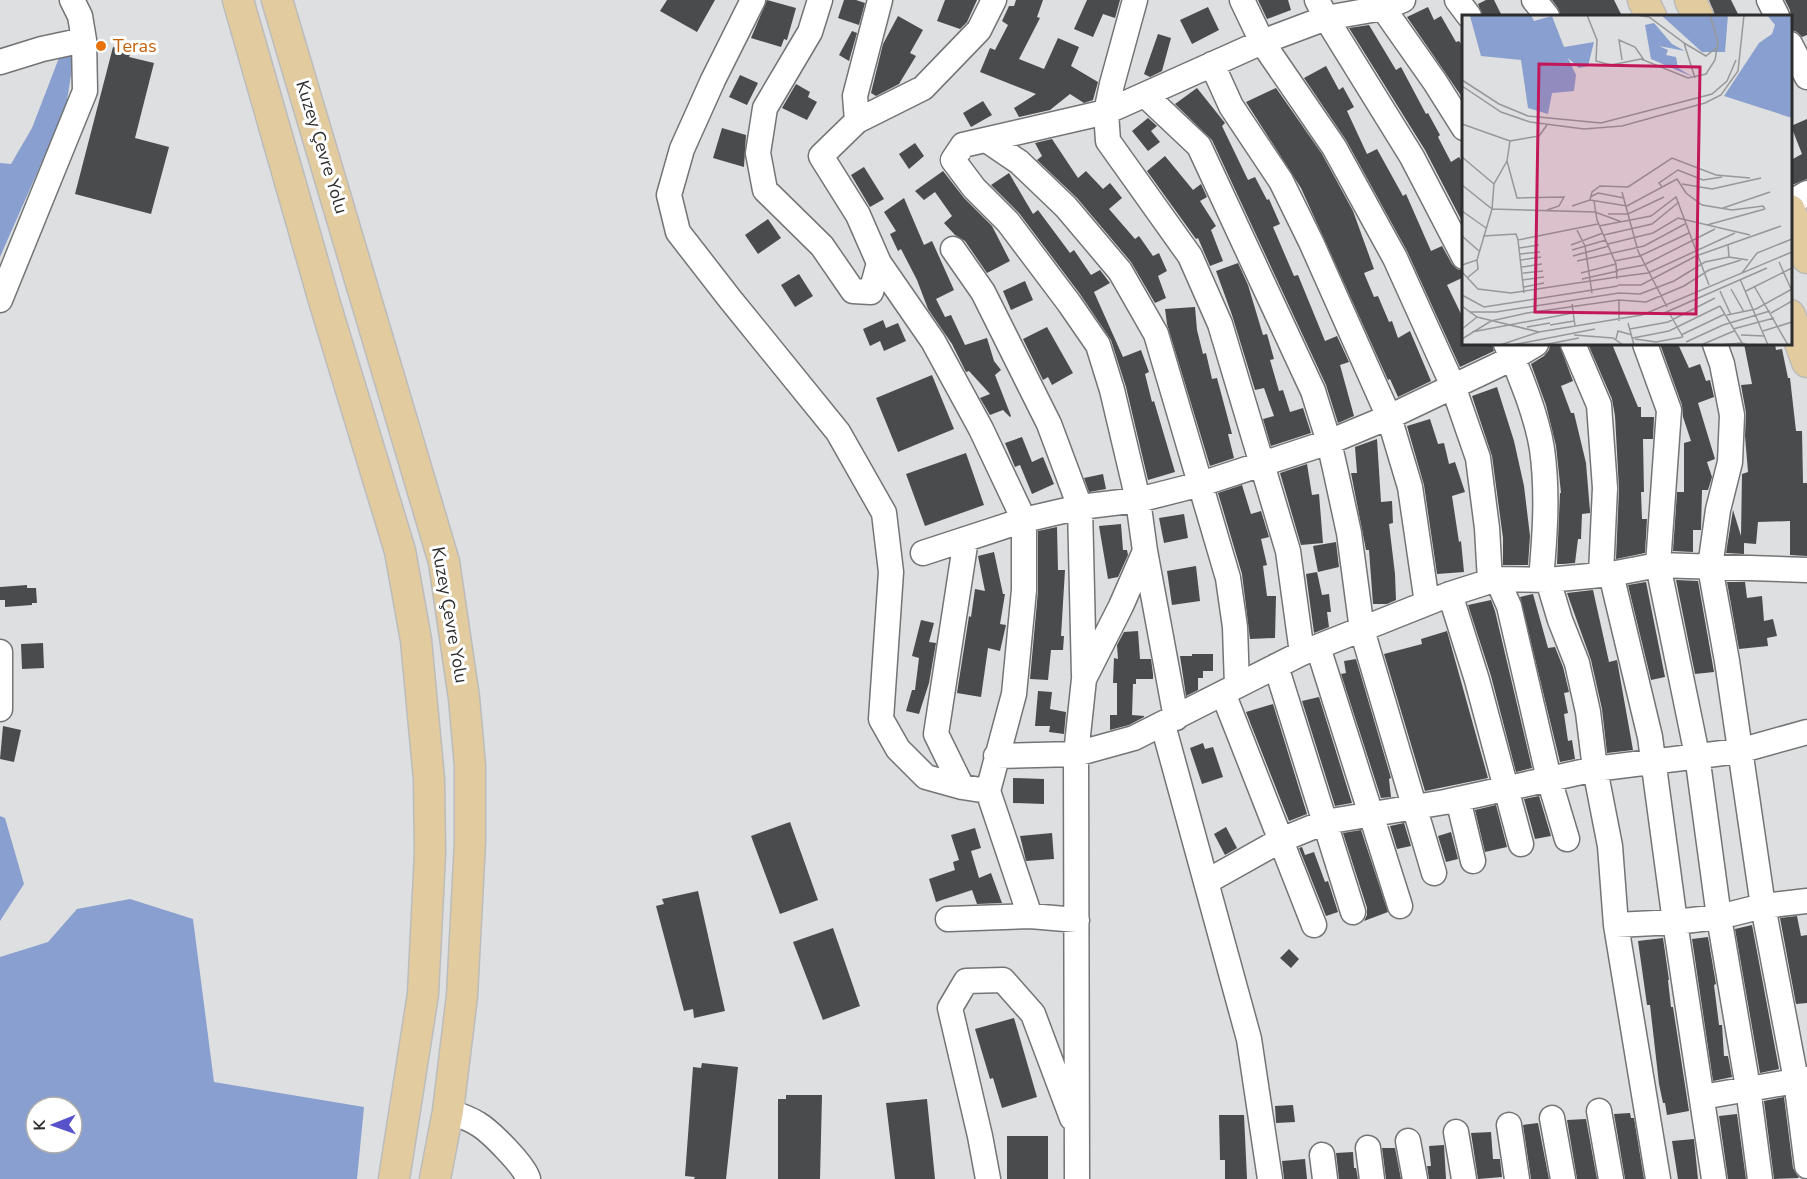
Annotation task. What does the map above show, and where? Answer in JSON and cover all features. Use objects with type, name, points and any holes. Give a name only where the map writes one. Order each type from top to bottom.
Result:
[{"type":"main road","name":"Kuzey Çevre Yolu","points":[[238,0],[325,304],[400,551],[416,640],[429,779],[430,853],[423,994],[394,1179]]},
{"type":"main road","name":"Kuzey Çevre Yolu","points":[[278,0],[446,573],[464,698],[470,788],[470,842],[462,996],[448,1111],[435,1179]]},
{"type":"main road","points":[[1643,0],[1650,15]]},
{"type":"main road","points":[[1690,0],[1698,15]]},
{"type":"main road","points":[[1792,213],[1807,258]]},
{"type":"main road","points":[[1792,318],[1807,362]]},
{"type":"street","points":[[0,300],[85,91],[84,40],[80,16],[72,0]]},
{"type":"street","points":[[753,0],[712,80],[682,148],[669,195],[678,232],[838,432],[884,513],[891,572],[881,719],[898,749],[926,777],[962,787],[988,791]]},
{"type":"street","points":[[820,0],[810,33],[765,108],[759,153],[765,190],[822,246],[853,291],[871,292],[879,263]]},
{"type":"street","points":[[857,121],[855,96],[880,0]]},
{"type":"street","points":[[994,0],[979,30],[923,88],[857,121],[821,156],[858,214],[879,263],[933,341],[981,429],[1024,520],[1024,590],[1014,694],[988,791],[1030,916]]},
{"type":"street","points":[[1135,0],[1106,112],[1108,141],[1190,256],[1220,324],[1288,551],[1310,650],[1371,814],[1400,906]]},
{"type":"street","points":[[1242,0],[1262,42],[1334,147],[1395,258],[1453,386],[1478,458],[1494,580],[1509,606],[1549,778],[1567,839]]},
{"type":"street","points":[[1457,0],[1468,15]]},
{"type":"street","points":[[1534,0],[1546,15]]},
{"type":"street","points":[[1769,0],[1776,15]]},
{"type":"street","points":[[1270,1179],[1249,1039],[1206,882],[1170,721],[1138,500],[1112,390],[1098,345],[1069,303],[1008,222],[974,188],[953,160],[963,145],[1106,112],[1146,96],[1262,42],[1322,9],[1389,3],[1462,125]]},
{"type":"street","points":[[1322,9],[1412,157],[1462,252]]},
{"type":"street","points":[[0,62],[42,49],[84,40]]},
{"type":"street","points":[[1792,46],[1807,77]]},
{"type":"street","points":[[1212,64],[1231,106],[1281,181],[1311,242],[1389,417],[1410,487],[1427,603]]},
{"type":"street","points":[[1146,96],[1199,146],[1313,391],[1329,442],[1349,532],[1362,630],[1434,873]]},
{"type":"street","points":[[988,141],[1019,162],[1066,207],[1120,271],[1156,334],[1228,578],[1235,627],[1230,689],[1281,840],[1314,924]]},
{"type":"street","points":[[1792,202],[1807,193]]},
{"type":"street","points":[[953,249],[983,292],[1049,424],[1080,507],[1084,679],[1076,754],[1077,1179]]},
{"type":"street","points":[[923,553],[1024,520],[1080,507],[1138,500],[1201,484],[1262,462],[1329,442],[1389,417],[1453,386],[1509,351],[1532,345]]},
{"type":"street","points":[[1573,345],[1599,405],[1605,488],[1606,574],[1650,737],[1714,1179]]},
{"type":"street","points":[[1645,345],[1669,410],[1658,565],[1697,755],[1719,917],[1748,1088],[1760,1179]]},
{"type":"street","points":[[1715,345],[1722,364],[1732,415],[1730,462],[1718,510],[1710,567],[1727,661],[1763,906],[1802,1079],[1807,1166]]},
{"type":"street","points":[[1509,351],[1528,399],[1542,448],[1546,523],[1545,580],[1577,663],[1588,712],[1595,769],[1610,846],[1616,925],[1658,1179]]},
{"type":"street","points":[[962,787],[936,734],[966,539]]},
{"type":"street","points":[[1084,679],[1121,606],[1144,551]]},
{"type":"street","points":[[996,756],[1076,754],[1134,738],[1310,650],[1450,594],[1494,580],[1545,580],[1606,574],[1658,565],[1807,570]]},
{"type":"street","points":[[1450,594],[1477,680],[1521,844]]},
{"type":"street","points":[[0,652],[0,709]]},
{"type":"street","points":[[1276,666],[1353,912]]},
{"type":"street","points":[[1206,882],[1281,840],[1325,822],[1458,799],[1595,769],[1739,751],[1807,732]]},
{"type":"street","points":[[1458,799],[1473,861]]},
{"type":"street","points":[[1616,925],[1719,917],[1763,906],[1807,901]]},
{"type":"street","points":[[948,919],[1030,916],[1077,920]]},
{"type":"street","points":[[988,1179],[950,1008],[966,981],[1003,980],[1033,1014],[1078,1133]]},
{"type":"street","points":[[1702,1097],[1802,1079]]},
{"type":"street","points":[[448,1111],[480,1125],[517,1159],[527,1173],[528,1179]]},
{"type":"street","points":[[1599,1111],[1611,1179]]},
{"type":"street","points":[[1552,1118],[1563,1179]]},
{"type":"street","points":[[1509,1125],[1517,1179]]},
{"type":"street","points":[[1456,1132],[1464,1179]]},
{"type":"street","points":[[1408,1141],[1414,1179]]},
{"type":"street","points":[[1368,1148],[1372,1179]]},
{"type":"street","points":[[1322,1155],[1326,1179]]},
{"type":"shaded area","points":[[62,50],[74,56],[66,107],[0,257],[0,163],[11,164],[32,128]]},
{"type":"shaded area","points":[[0,816],[5,818],[24,884],[0,921]]},
{"type":"shaded area","points":[[130,899],[193,919],[214,1082],[364,1107],[357,1179],[0,1179],[0,957],[48,942],[77,909]]},
{"type":"building","points":[[667,0],[715,0],[697,32],[660,11]]},
{"type":"building","points":[[767,0],[796,8],[787,40],[784,39],[781,47],[751,38]]},
{"type":"building","points":[[844,0],[865,3],[859,25],[838,18]]},
{"type":"building","points":[[945,0],[977,0],[967,22],[960,29],[937,21]]},
{"type":"building","points":[[1016,0],[1043,0],[1037,17],[1040,18],[1019,59],[1044,69],[1058,38],[1079,47],[1071,66],[1098,82],[1093,100],[1084,103],[1070,94],[1050,110],[1019,117],[1014,108],[1036,94],[980,72],[990,48],[995,50],[1008,25],[1002,21],[1009,6],[1014,6]]},
{"type":"building","points":[[1087,0],[1120,0],[1115,18],[1103,14],[1093,37],[1074,29]]},
{"type":"building","points":[[1258,0],[1288,0],[1291,10],[1267,19]]},
{"type":"building","points":[[1486,0],[1494,0],[1502,15],[1483,15],[1478,4]]},
{"type":"building","points":[[1552,0],[1614,0],[1622,15],[1561,15]]},
{"type":"building","points":[[1709,0],[1731,0],[1738,15],[1715,15]]},
{"type":"building","points":[[1785,0],[1807,0],[1807,35],[1802,37],[1792,30],[1790,10]]},
{"type":"building","points":[[1208,7],[1219,30],[1192,44],[1180,20]]},
{"type":"building","points":[[1428,7],[1434,20],[1441,16],[1456,42],[1459,41],[1462,45],[1462,97],[1407,17]]},
{"type":"building","points":[[898,16],[923,30],[910,53],[916,56],[899,84],[876,96],[871,93],[883,44]]},
{"type":"building","points":[[1369,25],[1396,70],[1401,67],[1440,135],[1438,137],[1451,162],[1459,157],[1462,162],[1462,221],[1425,150],[1349,28]]},
{"type":"building","points":[[852,31],[857,33],[849,61],[839,55]]},
{"type":"building","points":[[1158,34],[1171,38],[1162,71],[1150,77],[1144,74]]},
{"type":"building","points":[[113,47],[131,52],[129,57],[154,63],[135,138],[169,147],[151,214],[75,194]]},
{"type":"building","points":[[1326,66],[1339,90],[1343,87],[1354,107],[1347,111],[1367,154],[1377,149],[1403,196],[1406,194],[1431,251],[1442,246],[1452,264],[1462,270],[1462,278],[1447,285],[1462,316],[1462,345],[1492,345],[1494,351],[1460,367],[1407,251],[1346,140],[1304,78]]},
{"type":"building","points":[[740,75],[758,83],[747,105],[729,97]]},
{"type":"building","points":[[796,84],[810,92],[808,97],[817,102],[807,120],[782,108]]},
{"type":"building","points":[[1197,88],[1225,123],[1222,126],[1248,180],[1255,177],[1267,200],[1269,199],[1280,224],[1273,227],[1294,276],[1298,275],[1325,341],[1337,336],[1349,362],[1340,365],[1354,416],[1338,423],[1326,385],[1212,140],[1175,104]]},
{"type":"building","points":[[1276,88],[1322,154],[1353,211],[1374,269],[1364,273],[1374,297],[1378,296],[1389,322],[1392,321],[1398,338],[1410,331],[1431,381],[1398,397],[1390,379],[1388,380],[1301,188],[1246,102]]},
{"type":"building","points":[[983,101],[992,115],[971,127],[963,113]]},
{"type":"building","points":[[1148,118],[1157,126],[1151,131],[1160,142],[1148,151],[1132,131]]},
{"type":"building","points":[[1807,119],[1807,179],[1792,185],[1792,159],[1802,154],[1792,126]]},
{"type":"building","points":[[722,128],[746,135],[744,167],[713,158]]},
{"type":"building","points":[[1052,139],[1078,178],[1086,171],[1103,189],[1110,183],[1122,198],[1109,209],[1135,239],[1139,236],[1153,256],[1159,253],[1167,271],[1158,276],[1166,298],[1155,303],[1131,262],[1077,198],[1037,160],[1042,156],[1035,143]]},
{"type":"building","points":[[915,143],[924,156],[909,169],[899,154]]},
{"type":"building","points":[[1165,156],[1193,190],[1201,184],[1207,197],[1200,201],[1216,226],[1211,230],[1223,261],[1210,266],[1198,238],[1196,239],[1147,171]]},
{"type":"building","points":[[864,167],[884,199],[870,207],[851,175]]},
{"type":"building","points":[[943,171],[964,198],[992,226],[1010,261],[987,273],[965,241],[955,235],[944,223],[952,216],[935,192],[924,200],[915,191]]},
{"type":"building","points":[[1009,173],[1033,214],[1038,210],[1070,253],[1074,250],[1091,275],[1100,270],[1110,283],[1094,292],[1123,357],[1141,350],[1149,372],[1145,374],[1152,402],[1154,401],[1175,472],[1148,480],[1126,387],[1111,340],[1080,294],[1019,213],[991,185]]},
{"type":"building","points":[[904,198],[924,245],[932,241],[954,290],[936,299],[945,317],[951,315],[965,345],[987,338],[994,361],[1001,370],[995,375],[1010,417],[1003,410],[990,415],[980,398],[990,394],[969,371],[966,372],[952,344],[928,309],[917,280],[901,249],[898,251],[890,234],[896,231],[884,212]]},
{"type":"building","points":[[768,219],[781,238],[758,254],[745,235]]},
{"type":"building","points":[[1238,263],[1248,285],[1263,335],[1267,334],[1274,359],[1270,360],[1279,391],[1283,390],[1290,412],[1303,408],[1311,433],[1271,446],[1263,419],[1274,416],[1264,388],[1255,390],[1216,271]]},
{"type":"building","points":[[799,274],[813,296],[795,307],[781,285]]},
{"type":"building","points":[[1025,281],[1033,300],[1011,310],[1003,291]]},
{"type":"building","points":[[1195,307],[1197,330],[1203,354],[1206,353],[1212,379],[1217,378],[1232,434],[1228,434],[1234,458],[1210,466],[1167,324],[1165,309]]},
{"type":"building","points":[[883,320],[886,328],[898,323],[906,341],[884,351],[880,341],[870,346],[863,329]]},
{"type":"building","points":[[1047,327],[1073,373],[1052,385],[1048,377],[1043,380],[1023,339]]},
{"type":"building","points":[[1550,345],[1559,345],[1573,381],[1561,386],[1571,413],[1574,413],[1586,463],[1590,513],[1582,514],[1581,539],[1578,539],[1575,563],[1557,564],[1561,493],[1556,446],[1546,405],[1531,364],[1549,350]]},
{"type":"building","points":[[1588,345],[1612,345],[1638,407],[1641,407],[1641,417],[1654,417],[1653,439],[1643,439],[1644,492],[1641,492],[1642,519],[1647,519],[1645,553],[1616,559],[1619,489],[1612,399]]},
{"type":"building","points":[[1660,345],[1678,345],[1689,368],[1700,364],[1706,381],[1710,380],[1714,397],[1698,403],[1715,459],[1707,462],[1712,477],[1708,490],[1702,490],[1701,530],[1693,530],[1693,552],[1673,551],[1677,492],[1684,492],[1684,443],[1691,441],[1683,417],[1682,405]]},
{"type":"building","points":[[1744,345],[1775,345],[1776,350],[1782,349],[1788,378],[1790,378],[1796,431],[1802,431],[1803,483],[1807,483],[1807,556],[1790,555],[1790,521],[1758,522],[1756,544],[1744,543],[1744,554],[1726,553],[1733,510],[1741,536],[1742,474],[1748,472],[1746,413],[1741,385],[1752,384]]},
{"type":"building","points":[[932,375],[954,429],[898,452],[876,398]]},
{"type":"building","points":[[1497,387],[1514,441],[1524,486],[1530,536],[1528,565],[1503,565],[1503,538],[1492,456],[1472,396]]},
{"type":"building","points":[[1430,419],[1438,444],[1444,443],[1449,464],[1455,462],[1465,492],[1452,496],[1459,542],[1461,541],[1464,572],[1437,574],[1424,485],[1407,426]]},
{"type":"building","points":[[1022,437],[1032,462],[1043,457],[1054,484],[1032,494],[1020,465],[1015,467],[1005,443]]},
{"type":"building","points":[[1377,439],[1381,502],[1392,501],[1393,523],[1389,524],[1396,600],[1387,604],[1373,604],[1369,550],[1366,550],[1351,473],[1357,473],[1355,447]]},
{"type":"building","points":[[966,453],[984,505],[925,526],[906,474]]},
{"type":"building","points":[[1307,464],[1312,495],[1319,494],[1323,543],[1301,545],[1280,473]]},
{"type":"building","points":[[1103,474],[1106,489],[1089,492],[1084,478]]},
{"type":"building","points":[[1242,485],[1251,514],[1261,511],[1269,537],[1261,539],[1267,565],[1263,566],[1267,596],[1276,596],[1275,638],[1250,639],[1242,574],[1218,493]]},
{"type":"building","points":[[1184,514],[1188,538],[1164,543],[1159,518]]},
{"type":"building","points":[[1121,524],[1123,550],[1127,550],[1128,555],[1118,577],[1108,579],[1099,526]]},
{"type":"building","points":[[1057,527],[1058,570],[1065,570],[1061,636],[1064,636],[1063,650],[1051,650],[1048,680],[1030,679],[1038,591],[1038,531]]},
{"type":"building","points":[[1336,542],[1339,567],[1318,572],[1313,546]]},
{"type":"building","points":[[994,552],[1003,594],[1005,594],[1000,624],[1006,625],[1000,651],[988,648],[981,697],[957,693],[975,589],[985,591],[978,556]]},
{"type":"building","points":[[1196,566],[1200,601],[1172,605],[1167,571]]},
{"type":"building","points":[[1317,572],[1322,595],[1329,594],[1331,612],[1327,612],[1329,627],[1314,633],[1306,574]]},
{"type":"building","points":[[1676,580],[1698,581],[1714,672],[1695,674]]},
{"type":"building","points":[[1646,582],[1665,677],[1651,680],[1628,585]]},
{"type":"building","points":[[1727,582],[1745,582],[1747,598],[1762,596],[1764,621],[1773,619],[1777,636],[1767,638],[1768,646],[1739,649]]},
{"type":"building","points":[[27,585],[27,588],[36,588],[37,603],[5,607],[5,600],[0,600],[0,587]]},
{"type":"building","points":[[1593,590],[1609,662],[1617,660],[1633,750],[1607,753],[1602,709],[1591,660],[1567,593]]},
{"type":"building","points":[[1533,594],[1548,648],[1555,647],[1563,667],[1569,692],[1564,693],[1568,713],[1564,714],[1568,741],[1572,740],[1575,759],[1560,762],[1520,597]]},
{"type":"building","points":[[1491,600],[1532,768],[1516,772],[1491,676],[1468,605]]},
{"type":"building","points":[[921,620],[934,623],[929,642],[936,643],[929,683],[919,714],[906,711],[912,690],[915,690],[919,658],[912,656]]},
{"type":"building","points":[[1138,631],[1140,659],[1151,659],[1153,674],[1153,679],[1136,679],[1136,684],[1133,684],[1132,715],[1144,717],[1129,725],[1110,730],[1110,715],[1117,715],[1117,683],[1113,683],[1114,658],[1118,659],[1117,645],[1124,632]]},
{"type":"building","points":[[1447,631],[1488,778],[1425,791],[1384,654],[1422,644],[1421,639]]},
{"type":"building","points":[[43,643],[44,668],[22,669],[21,644]]},
{"type":"building","points":[[1192,654],[1213,654],[1213,671],[1203,671],[1203,678],[1198,678],[1198,690],[1186,696],[1180,656],[1192,656]]},
{"type":"building","points":[[1356,659],[1391,778],[1389,779],[1391,797],[1381,798],[1341,674],[1346,673],[1344,661]]},
{"type":"building","points":[[1038,691],[1052,692],[1050,709],[1066,712],[1064,734],[1049,732],[1050,726],[1035,726]]},
{"type":"building","points":[[1319,697],[1352,803],[1335,806],[1302,701]]},
{"type":"building","points":[[1273,704],[1307,814],[1289,821],[1246,712]]},
{"type":"building","points":[[3,726],[21,730],[14,762],[0,759]]},
{"type":"building","points":[[1203,743],[1205,749],[1213,747],[1223,777],[1202,784],[1190,748]]},
{"type":"building","points":[[1013,778],[1044,779],[1044,804],[1013,803]]},
{"type":"building","points":[[1539,796],[1551,836],[1535,839],[1524,799]]},
{"type":"building","points":[[1496,805],[1507,847],[1485,852],[1475,810]]},
{"type":"building","points":[[790,822],[818,900],[780,914],[751,836]]},
{"type":"building","points":[[1404,823],[1411,846],[1397,849],[1390,826]]},
{"type":"building","points":[[1226,827],[1237,848],[1225,855],[1214,834]]},
{"type":"building","points":[[975,828],[981,848],[971,851],[979,878],[991,873],[1002,903],[977,904],[972,890],[936,902],[929,879],[955,870],[953,862],[959,860],[951,835]]},
{"type":"building","points":[[1361,830],[1388,912],[1364,921],[1367,908],[1343,833]]},
{"type":"building","points":[[1451,832],[1458,859],[1446,862],[1438,836]]},
{"type":"building","points":[[1052,833],[1054,859],[1026,861],[1020,836]]},
{"type":"building","points":[[1302,847],[1305,855],[1314,852],[1325,882],[1328,881],[1338,912],[1326,916],[1299,848]]},
{"type":"building","points":[[698,891],[725,1011],[694,1018],[693,1009],[684,1011],[656,906],[664,904],[662,899]]},
{"type":"building","points":[[1797,916],[1801,936],[1807,935],[1807,1003],[1796,1004],[1780,918]]},
{"type":"building","points":[[1752,925],[1779,1069],[1760,1073],[1735,929]]},
{"type":"building","points":[[833,928],[860,1006],[823,1020],[793,942]]},
{"type":"building","points":[[1708,937],[1716,984],[1714,985],[1719,1025],[1722,1025],[1724,1056],[1728,1056],[1732,1077],[1713,1081],[1692,939]]},
{"type":"building","points":[[1663,938],[1671,1007],[1673,1007],[1689,1111],[1667,1115],[1659,1084],[1650,1005],[1647,1005],[1638,941]]},
{"type":"building","points":[[1289,949],[1299,959],[1291,968],[1280,958]]},
{"type":"building","points":[[1014,1018],[1037,1097],[1002,1108],[993,1078],[990,1079],[975,1029]]},
{"type":"building","points":[[702,1063],[738,1067],[726,1179],[694,1179],[695,1177],[685,1176],[693,1067],[701,1068]]},
{"type":"building","points":[[786,1095],[822,1095],[820,1179],[778,1179],[778,1099],[786,1099]]},
{"type":"building","points":[[1784,1097],[1793,1168],[1799,1178],[1774,1179],[1764,1101]]},
{"type":"building","points":[[927,1099],[935,1179],[895,1179],[886,1103]]},
{"type":"building","points":[[1293,1105],[1295,1122],[1276,1123],[1275,1106]]},
{"type":"building","points":[[1630,1113],[1631,1118],[1634,1118],[1644,1179],[1625,1179],[1614,1114]]},
{"type":"building","points":[[1737,1114],[1746,1179],[1728,1179],[1719,1116]]},
{"type":"building","points":[[1219,1115],[1244,1115],[1247,1179],[1225,1179],[1225,1160],[1220,1160]]},
{"type":"building","points":[[1586,1119],[1597,1179],[1577,1179],[1567,1120]]},
{"type":"building","points":[[1538,1123],[1549,1179],[1531,1179],[1523,1125]]},
{"type":"building","points":[[1491,1132],[1493,1159],[1500,1159],[1502,1177],[1478,1179],[1471,1133]]},
{"type":"building","points":[[1007,1136],[1048,1136],[1048,1179],[1007,1179]]},
{"type":"building","points":[[1694,1139],[1698,1179],[1678,1179],[1672,1141]]},
{"type":"building","points":[[1444,1145],[1446,1179],[1429,1179],[1427,1166],[1431,1166],[1429,1146]]},
{"type":"building","points":[[1382,1148],[1395,1148],[1401,1179],[1386,1179]]},
{"type":"building","points":[[1353,1152],[1354,1168],[1356,1168],[1358,1179],[1339,1179],[1336,1153]]},
{"type":"building","points":[[1305,1159],[1307,1179],[1284,1179],[1282,1161]]},
{"type":"place","name":"Teras","points":[[101,46]]}]
